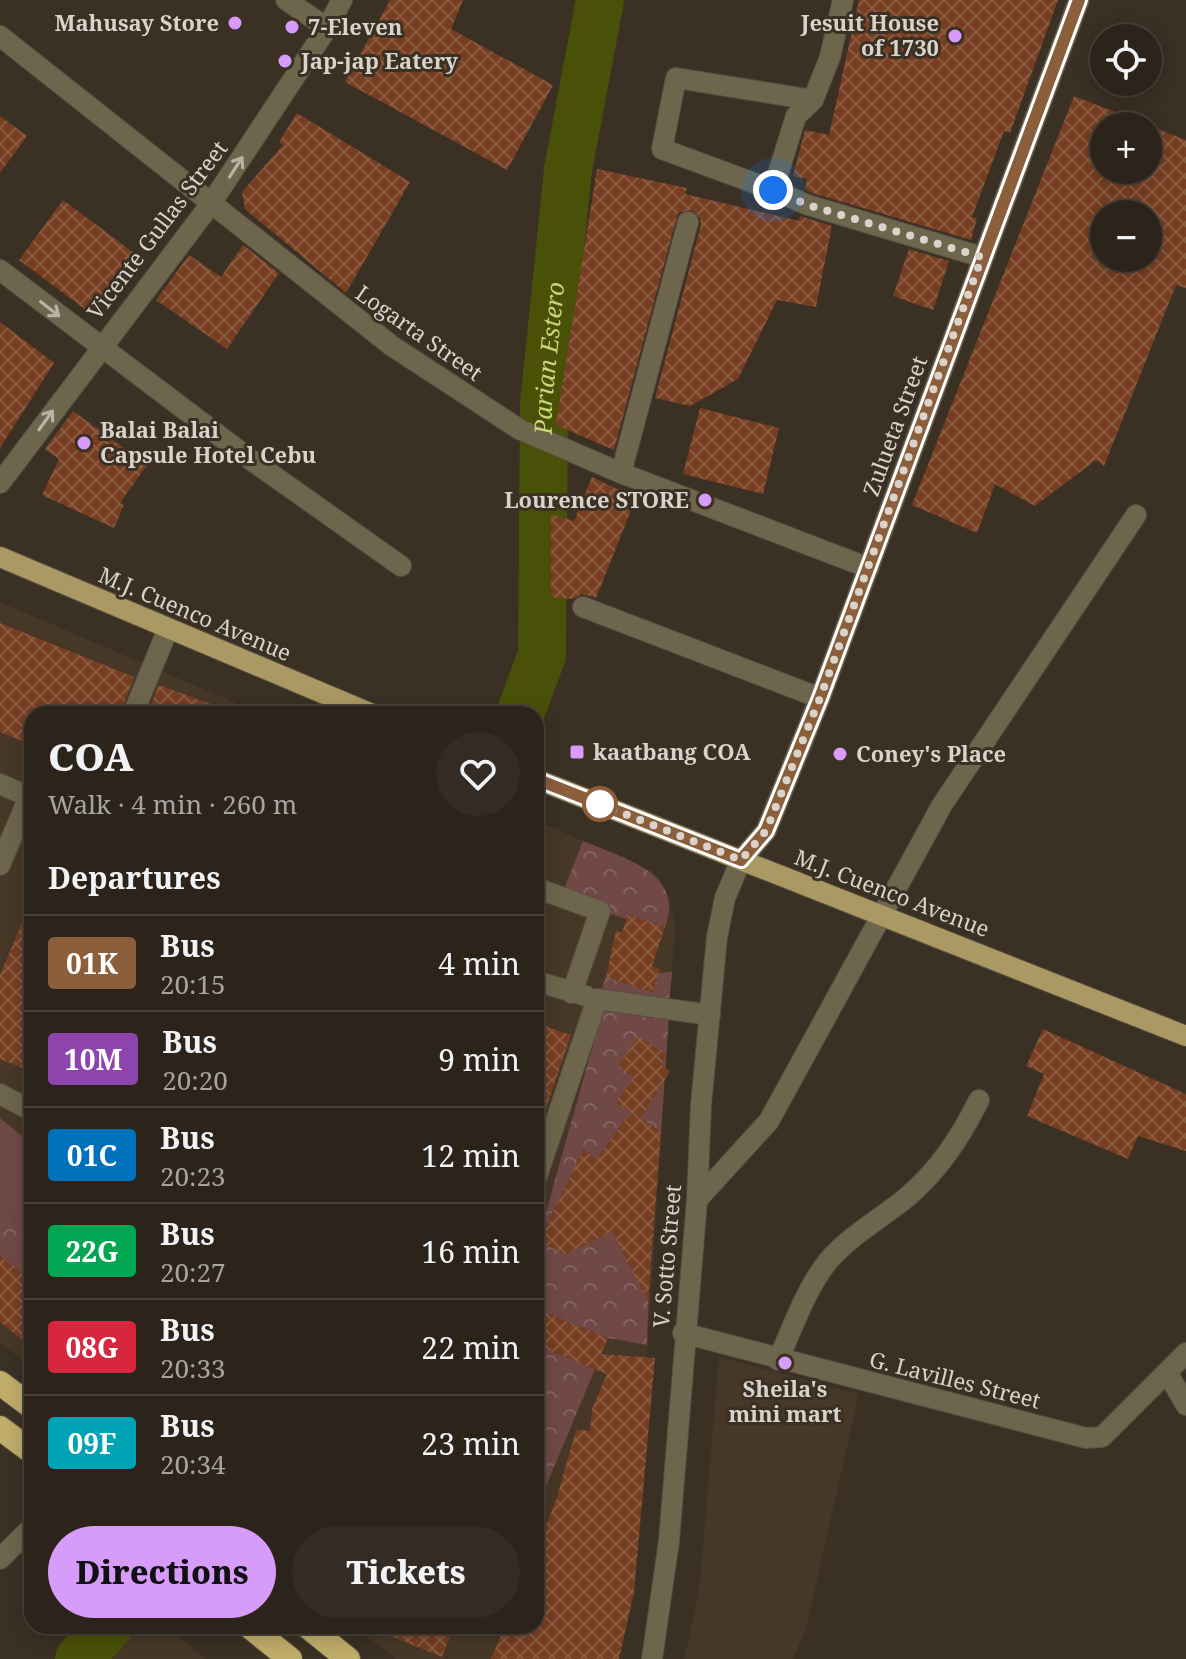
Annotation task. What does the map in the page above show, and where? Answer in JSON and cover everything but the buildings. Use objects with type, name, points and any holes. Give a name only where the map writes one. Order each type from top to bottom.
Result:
[{"type":"highway","points":[[0,1383],[24,1401]]},
{"type":"highway","points":[[0,1428],[24,1446]]},
{"type":"highway","points":[[259,1634],[290,1659]]},
{"type":"highway","points":[[317,1634],[348,1659]]},
{"type":"main road","name":"M.J. Cuenco Avenue","points":[[0,557],[353,706]]},
{"type":"main road","name":"M.J. Cuenco Avenue","points":[[544,782],[1186,1036]]},
{"type":"street","points":[[286,0],[327,28]]},
{"type":"street","name":"Vicente Gullas Street","points":[[0,483],[99,347],[210,205],[327,28],[342,0]]},
{"type":"street","points":[[773,190],[796,116],[813,100],[830,57],[843,0]]},
{"type":"street","name":"Zulueta Street","points":[[741,860],[766,831],[820,698],[1079,0]]},
{"type":"street","name":"Logarta Street","points":[[0,36],[392,346],[519,429],[621,473],[869,568]]},
{"type":"street","points":[[813,100],[676,78],[662,149],[808,205],[982,257]]},
{"type":"street","points":[[621,473],[688,222]]},
{"type":"street","points":[[0,270],[99,347],[401,566]]},
{"type":"street","points":[[697,1200],[769,1121],[942,805],[1136,515]]},
{"type":"street","points":[[583,607],[820,698]]},
{"type":"street","points":[[136,706],[168,629]]},
{"type":"street","points":[[0,784],[24,794]]},
{"type":"street","points":[[2,856],[24,811]]},
{"type":"street","name":"V. Sotto Street","points":[[652,1659],[669,1541],[683,1333],[697,1200],[717,937],[725,898],[741,860]]},
{"type":"street","points":[[544,891],[600,911],[572,993]]},
{"type":"street","points":[[544,984],[597,999],[710,1015]]},
{"type":"street","points":[[544,1155],[597,999]]},
{"type":"street","points":[[0,1094],[24,1107]]},
{"type":"street","points":[[778,1360],[816,1277],[829,1260],[849,1240],[924,1180],[955,1147],[979,1100]]},
{"type":"street","name":"G. Lavilles Street","points":[[683,1333],[1086,1438],[1102,1437],[1186,1353]]},
{"type":"street","points":[[1168,1374],[1186,1405]]},
{"type":"street","points":[[0,1559],[24,1535]]},
{"type":"shaded area","points":[[0,602],[243,706],[24,706],[24,1362],[0,1342]]},
{"type":"shaded area","points":[[544,824],[655,873],[670,899],[675,928],[638,1496],[611,1659],[396,1659],[363,1634],[544,1634]]},
{"type":"shaded area","points":[[719,1357],[859,1394],[806,1629],[793,1659],[684,1659],[699,1591]]},
{"type":"shaded area","points":[[132,1634],[176,1634],[206,1659],[109,1659]]},
{"type":"green space","points":[[583,841],[632,861],[659,880],[667,893],[669,908],[665,927],[628,915],[626,919],[561,897]]},
{"type":"green space","points":[[672,972],[669,1003],[600,994],[606,977],[652,992],[659,973]]},
{"type":"green space","points":[[603,1009],[669,1014],[661,1132],[631,1112],[596,1160],[583,1150],[544,1231],[544,1219]]},
{"type":"green space","points":[[0,1118],[24,1138],[24,1226],[0,1207]]},
{"type":"green space","points":[[0,1207],[24,1226],[24,1276],[0,1256]]},
{"type":"green space","points":[[612,1231],[637,1280],[649,1281],[647,1345],[608,1338],[544,1312],[544,1243],[566,1254]]},
{"type":"green space","points":[[544,1348],[595,1369],[544,1491]]},
{"type":"waterway","name":"Parian Estero","points":[[523,706],[542,655],[544,404],[568,170],[600,0]]},
{"type":"waterway","name":"Parian Estero","points":[[79,1659],[102,1634]]},
{"type":"bus line","name":"01K","points":[[544,782],[741,860],[766,831],[869,568],[1079,0]]},
{"type":"place","name":"Mahusay Store","points":[[235,23]]},
{"type":"place","name":"7-Eleven","points":[[292,27]]},
{"type":"place","name":"Jesuit House of 1730","points":[[955,36]]},
{"type":"place","name":"Jap-jap Eatery","points":[[285,61]]},
{"type":"place","name":"Balai Balai Capsule Hotel Cebu","points":[[84,443]]},
{"type":"place","name":"Lourence STORE","points":[[705,500]]},
{"type":"place","name":"kaatbang COA","points":[[577,752]]},
{"type":"place","name":"Coney's Place","points":[[840,754]]},
{"type":"place","name":"Sheila's mini mart","points":[[785,1363]]},
{"type":"route","points":[[600,804],[741,860],[766,831],[869,568],[982,257],[808,205],[773,190]]}]
